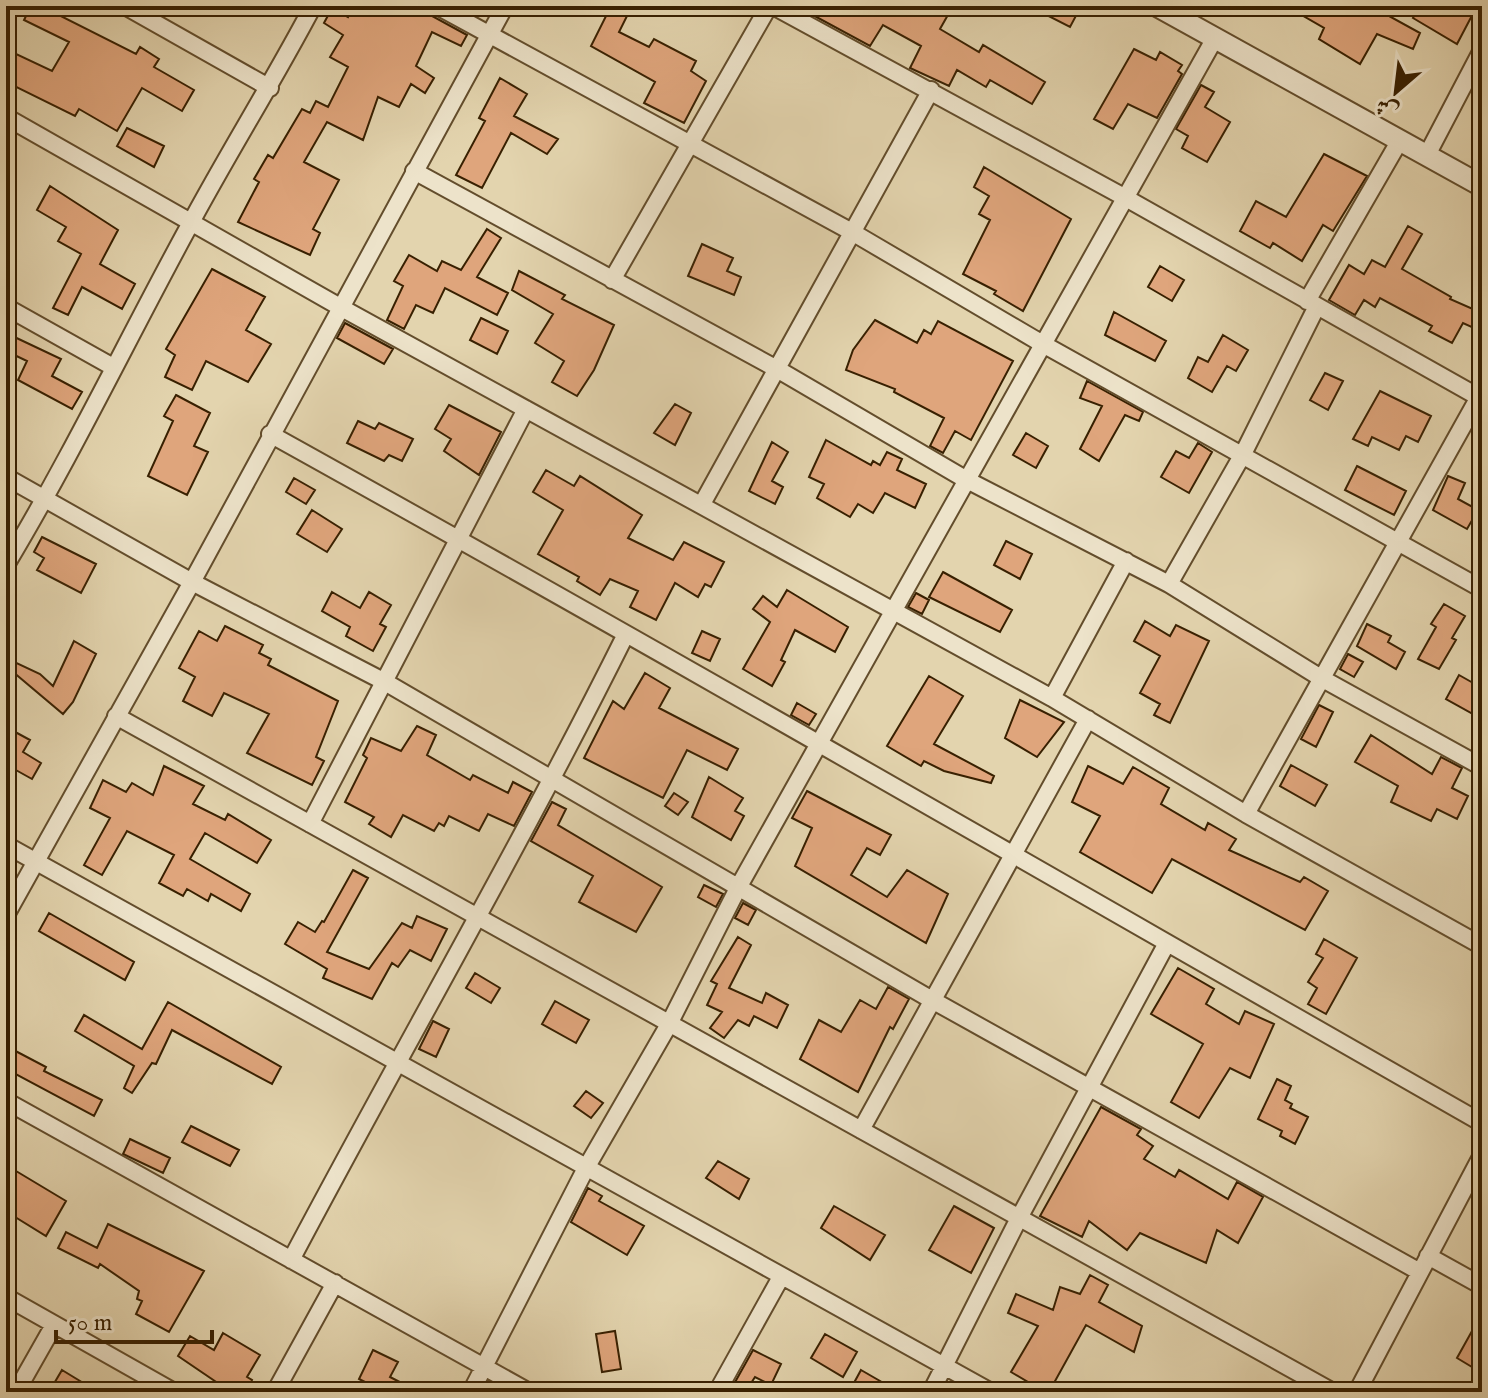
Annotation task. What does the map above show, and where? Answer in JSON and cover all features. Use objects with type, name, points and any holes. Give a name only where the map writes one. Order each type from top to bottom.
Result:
[{"type":"street","points":[[125,6],[270,88]]},
{"type":"street","points":[[6,565],[47,497],[191,221],[270,88],[313,6]]},
{"type":"street","points":[[437,6],[852,232],[1041,343],[1482,589]]},
{"type":"street","points":[[6,915],[192,582],[505,6]]},
{"type":"street","points":[[612,280],[771,6],[931,90],[1480,398],[1246,814]]},
{"type":"street","points":[[1160,7],[1482,186]]},
{"type":"street","points":[[471,1392],[586,1168],[668,1026],[739,886],[822,744],[965,479],[1215,38]]},
{"type":"street","points":[[1427,155],[1482,50]]},
{"type":"street","points":[[702,504],[931,90]]},
{"type":"street","points":[[6,117],[340,307],[1052,698],[1246,814],[1482,946]]},
{"type":"street","points":[[1169,584],[1243,454],[1312,304],[1400,140]]},
{"type":"street","points":[[414,171],[777,369],[965,479],[1169,584],[1321,678],[1482,767]]},
{"type":"street","points":[[6,307],[113,367]]},
{"type":"street","points":[[310,824],[526,409]]},
{"type":"street","points":[[270,434],[822,744],[1010,856],[1482,1123]]},
{"type":"street","points":[[6,477],[47,497],[192,582],[385,682],[932,1000],[1420,1272]]},
{"type":"street","points":[[1052,698],[1126,561]]},
{"type":"street","points":[[291,1260],[396,1061],[554,778],[626,634]]},
{"type":"street","points":[[116,716],[668,1026],[1333,1392]]},
{"type":"street","points":[[861,1130],[1088,719]]},
{"type":"street","points":[[6,845],[991,1392]]},
{"type":"street","points":[[931,1392],[1019,1218],[1092,1088],[1167,943]]},
{"type":"street","points":[[6,1101],[529,1392]]},
{"type":"street","points":[[1357,1392],[1482,1155]]},
{"type":"street","points":[[1428,1256],[1482,1286]]},
{"type":"street","points":[[717,1392],[781,1277]]},
{"type":"street","points":[[275,1392],[335,1283]]},
{"type":"street","points":[[6,1297],[174,1392]]},
{"type":"street","points":[[16,1392],[54,1325]]},
{"type":"building","points":[[31,6],[41,6],[136,54],[140,47],[159,59],[154,67],[194,90],[182,111],[142,88],[117,131],[79,109],[75,116],[6,82],[6,64],[12,52],[52,71],[69,42],[24,20]]},
{"type":"building","points":[[353,6],[426,6],[432,16],[467,35],[461,46],[432,32],[416,66],[434,78],[425,93],[411,84],[399,107],[378,97],[363,140],[327,122],[304,162],[339,180],[313,229],[320,233],[310,255],[238,222],[259,182],[254,179],[268,155],[273,158],[302,109],[310,113],[316,101],[328,107],[348,67],[330,57],[343,35],[324,23],[332,8],[348,17]]},
{"type":"building","points":[[796,6],[953,6],[940,29],[979,52],[983,45],[1045,82],[1032,104],[990,80],[986,87],[957,70],[949,86],[910,68],[921,46],[883,25],[870,46]]},
{"type":"building","points":[[1029,6],[1066,6],[1078,12],[1070,27]]},
{"type":"building","points":[[1286,6],[1371,6],[1420,33],[1413,49],[1377,34],[1360,64],[1319,39],[1324,28]]},
{"type":"building","points":[[1420,6],[1477,6],[1457,44],[1413,18]]},
{"type":"building","points":[[610,8],[627,16],[619,32],[649,47],[654,39],[696,61],[691,71],[706,81],[684,123],[644,103],[655,82],[591,46]]},
{"type":"building","points":[[1134,49],[1156,60],[1160,52],[1182,65],[1178,71],[1182,74],[1157,118],[1128,104],[1113,129],[1094,119]]},
{"type":"building","points":[[500,78],[527,94],[514,116],[558,139],[547,154],[511,133],[482,188],[456,175],[485,121],[479,118]]},
{"type":"building","points":[[1201,85],[1214,92],[1205,107],[1230,122],[1207,162],[1182,148],[1188,136],[1176,129]]},
{"type":"building","points":[[127,128],[164,146],[154,167],[117,146]]},
{"type":"building","points":[[1324,154],[1367,176],[1333,231],[1323,225],[1302,261],[1273,243],[1270,248],[1240,231],[1256,201],[1286,217]]},
{"type":"building","points":[[984,167],[1071,219],[1023,311],[994,294],[996,291],[963,274],[990,220],[979,214],[989,196],[974,187]]},
{"type":"building","points":[[50,186],[118,230],[100,264],[135,284],[122,309],[82,287],[68,315],[53,308],[81,254],[58,241],[66,227],[37,210]]},
{"type":"building","points":[[1408,226],[1422,234],[1402,269],[1450,299],[1482,313],[1476,329],[1463,323],[1452,343],[1429,331],[1432,326],[1380,298],[1375,307],[1364,300],[1355,315],[1329,300],[1349,265],[1364,274],[1372,260],[1385,267]]},
{"type":"building","points":[[487,229],[501,238],[477,277],[508,293],[497,315],[445,288],[433,313],[416,305],[404,329],[387,320],[403,286],[394,281],[409,255],[437,271],[442,261],[461,270]]},
{"type":"building","points":[[702,244],[733,258],[727,271],[741,277],[734,295],[688,276]]},
{"type":"building","points":[[1160,266],[1184,280],[1172,301],[1148,287]]},
{"type":"building","points":[[212,269],[265,297],[246,330],[271,344],[248,382],[206,361],[192,390],[165,377],[175,355],[166,349]]},
{"type":"building","points":[[519,271],[565,295],[562,299],[614,325],[594,370],[577,396],[552,382],[564,361],[535,343],[553,314],[512,290]]},
{"type":"building","points":[[1114,312],[1166,341],[1155,361],[1105,335]]},
{"type":"building","points":[[481,318],[508,331],[497,354],[470,340]]},
{"type":"building","points":[[875,320],[917,343],[924,330],[931,334],[938,321],[1013,361],[971,440],[955,431],[943,453],[930,446],[944,418],[894,392],[895,389],[846,370],[853,350]]},
{"type":"building","points":[[345,323],[393,349],[384,364],[337,338]]},
{"type":"building","points":[[6,333],[61,359],[52,376],[82,392],[72,409],[18,380],[27,361],[6,351]]},
{"type":"building","points":[[1223,335],[1248,350],[1236,371],[1227,366],[1212,392],[1188,378],[1198,357],[1208,362]]},
{"type":"building","points":[[1325,373],[1343,381],[1328,410],[1310,400]]},
{"type":"building","points":[[1087,381],[1143,412],[1139,421],[1125,415],[1099,461],[1080,449],[1102,406],[1080,398]]},
{"type":"building","points":[[1380,391],[1431,416],[1418,442],[1406,436],[1399,450],[1372,437],[1368,446],[1353,439]]},
{"type":"building","points":[[176,395],[210,413],[194,446],[208,452],[187,495],[148,476],[173,421],[164,416]]},
{"type":"building","points":[[675,404],[691,413],[675,445],[654,433]]},
{"type":"building","points":[[449,405],[501,432],[479,475],[444,451],[451,439],[435,429]]},
{"type":"building","points":[[358,421],[375,429],[379,423],[413,439],[402,461],[389,455],[384,461],[347,443]]},
{"type":"building","points":[[1026,433],[1048,446],[1036,468],[1013,455]]},
{"type":"building","points":[[826,440],[871,465],[873,461],[880,465],[887,452],[902,459],[897,470],[926,484],[915,508],[885,493],[873,513],[858,504],[850,517],[817,498],[824,484],[809,477]]},
{"type":"building","points":[[772,442],[788,452],[772,481],[783,487],[775,504],[749,491]]},
{"type":"building","points":[[1198,443],[1212,452],[1189,493],[1161,477],[1176,451],[1189,458]]},
{"type":"building","points":[[1357,466],[1406,491],[1394,515],[1345,490]]},
{"type":"building","points":[[546,470],[574,486],[580,476],[642,515],[628,538],[673,560],[684,542],[724,562],[711,587],[705,584],[698,597],[675,583],[656,620],[630,607],[638,591],[610,579],[600,595],[577,581],[579,577],[538,554],[563,510],[533,492]]},
{"type":"building","points":[[1448,476],[1465,483],[1458,499],[1478,510],[1467,529],[1433,510]]},
{"type":"building","points":[[294,478],[315,490],[306,504],[286,492]]},
{"type":"building","points":[[312,510],[342,529],[327,552],[297,534]]},
{"type":"building","points":[[42,537],[96,564],[81,593],[37,570],[44,558],[34,552]]},
{"type":"building","points":[[1006,541],[1032,554],[1020,579],[994,565]]},
{"type":"building","points":[[943,572],[1012,610],[1000,632],[929,597]]},
{"type":"building","points":[[787,590],[848,627],[835,652],[795,630],[781,660],[785,662],[772,686],[743,669],[770,622],[753,609],[763,596],[777,607]]},
{"type":"building","points":[[332,592],[360,608],[369,592],[391,605],[380,624],[386,627],[373,651],[346,636],[350,627],[322,611]]},
{"type":"building","points":[[916,593],[929,600],[922,614],[908,607]]},
{"type":"building","points":[[1444,604],[1465,616],[1452,638],[1456,640],[1439,669],[1418,659],[1436,627],[1431,624]]},
{"type":"building","points":[[1145,621],[1170,636],[1176,625],[1209,641],[1170,723],[1154,715],[1160,704],[1140,693],[1160,656],[1134,641]]},
{"type":"building","points":[[1367,624],[1391,636],[1388,642],[1405,652],[1396,669],[1357,646]]},
{"type":"building","points":[[225,626],[263,645],[259,653],[271,659],[268,665],[338,701],[316,757],[324,761],[312,785],[247,753],[269,714],[224,693],[212,716],[183,701],[195,677],[179,668],[199,631],[217,641]]},
{"type":"building","points":[[702,631],[720,639],[710,661],[692,653]]},
{"type":"building","points":[[74,641],[96,654],[73,702],[63,714],[6,666],[6,658],[40,674],[53,686]]},
{"type":"building","points":[[1348,654],[1363,662],[1354,677],[1340,669]]},
{"type":"building","points":[[645,673],[670,688],[659,708],[738,749],[727,770],[687,750],[663,798],[584,758],[613,701],[624,709]]},
{"type":"building","points":[[1459,675],[1482,688],[1482,719],[1446,699]]},
{"type":"building","points":[[929,676],[963,696],[934,744],[994,776],[991,783],[944,771],[924,761],[921,766],[887,746]]},
{"type":"building","points":[[1020,700],[1064,722],[1037,757],[1005,738]]},
{"type":"building","points":[[797,703],[816,714],[809,725],[791,715]]},
{"type":"building","points":[[1319,705],[1333,712],[1316,747],[1301,739]]},
{"type":"building","points":[[417,726],[436,735],[427,755],[470,780],[473,775],[508,793],[513,782],[532,792],[514,826],[488,814],[479,831],[449,816],[444,826],[439,823],[434,831],[403,815],[391,837],[369,824],[374,817],[345,802],[367,758],[363,755],[371,738],[401,751]]},
{"type":"building","points":[[6,727],[30,740],[23,752],[41,763],[32,779],[14,769],[6,784]]},
{"type":"building","points":[[1371,735],[1432,774],[1441,757],[1462,768],[1452,788],[1468,796],[1457,819],[1437,809],[1431,821],[1391,802],[1398,786],[1355,762]]},
{"type":"building","points":[[1291,765],[1327,785],[1315,806],[1280,786]]},
{"type":"building","points":[[164,766],[204,786],[193,804],[225,820],[228,814],[271,840],[257,863],[205,833],[190,859],[250,894],[241,911],[211,894],[208,901],[187,889],[183,896],[159,883],[174,855],[127,831],[102,875],[84,865],[110,818],[90,808],[103,780],[126,792],[132,783],[153,795]]},
{"type":"building","points":[[1088,766],[1123,784],[1133,767],[1169,788],[1161,804],[1205,830],[1208,823],[1236,839],[1229,850],[1300,882],[1304,877],[1328,891],[1305,930],[1172,859],[1152,893],[1080,852],[1100,816],[1072,802]]},
{"type":"building","points":[[709,777],[743,798],[735,811],[744,816],[731,840],[692,817]]},
{"type":"building","points":[[807,791],[891,835],[880,855],[867,848],[851,875],[887,897],[907,870],[948,894],[926,943],[795,866],[812,828],[792,818]]},
{"type":"building","points":[[674,793],[688,802],[678,815],[665,806]]},
{"type":"building","points":[[552,802],[566,809],[558,825],[662,887],[636,932],[579,902],[593,876],[531,841]]},
{"type":"building","points":[[353,870],[368,878],[327,952],[369,969],[402,923],[412,928],[417,916],[447,929],[431,961],[410,950],[398,967],[392,963],[372,999],[323,978],[327,969],[285,944],[298,922],[315,932],[324,922]]},
{"type":"building","points":[[704,885],[723,894],[716,907],[698,897]]},
{"type":"building","points":[[743,903],[756,910],[748,925],[735,918]]},
{"type":"building","points":[[49,913],[134,962],[125,980],[39,931]]},
{"type":"building","points":[[738,937],[751,945],[729,988],[762,1003],[766,993],[788,1005],[777,1028],[754,1016],[749,1026],[738,1020],[724,1038],[710,1028],[722,1012],[707,1005],[717,984],[711,981]]},
{"type":"building","points":[[1324,939],[1357,958],[1326,1014],[1308,1004],[1317,988],[1308,982],[1323,958],[1316,954]]},
{"type":"building","points":[[1178,968],[1214,989],[1206,1004],[1239,1024],[1245,1011],[1274,1024],[1250,1078],[1230,1068],[1199,1118],[1171,1102],[1203,1044],[1151,1014]]},
{"type":"building","points":[[475,973],[500,988],[491,1003],[466,988]]},
{"type":"building","points":[[888,987],[909,999],[893,1029],[890,1027],[858,1092],[800,1059],[819,1020],[841,1032],[860,1000],[876,1009]]},
{"type":"building","points":[[555,1001],[589,1020],[576,1043],[542,1024]]},
{"type":"building","points":[[168,1002],[281,1067],[272,1084],[172,1030],[156,1064],[152,1063],[132,1093],[124,1088],[134,1066],[75,1031],[84,1015],[142,1049]]},
{"type":"building","points":[[433,1021],[449,1029],[436,1057],[419,1049]]},
{"type":"building","points":[[6,1046],[46,1067],[44,1071],[102,1100],[94,1116],[6,1069]]},
{"type":"building","points":[[1277,1079],[1291,1086],[1285,1100],[1292,1104],[1290,1108],[1308,1117],[1295,1144],[1280,1136],[1282,1131],[1258,1119]]},
{"type":"building","points":[[586,1091],[603,1103],[591,1118],[574,1106]]},
{"type":"building","points":[[1101,1107],[1141,1129],[1137,1135],[1153,1146],[1144,1159],[1175,1177],[1179,1170],[1228,1199],[1237,1182],[1263,1197],[1238,1243],[1217,1230],[1206,1263],[1140,1233],[1127,1250],[1089,1221],[1082,1237],[1040,1216]]},
{"type":"building","points":[[191,1126],[239,1150],[230,1166],[182,1142]]},
{"type":"building","points":[[130,1139],[170,1158],[163,1173],[123,1154]]},
{"type":"building","points":[[718,1161],[749,1179],[739,1199],[706,1178]]},
{"type":"building","points":[[6,1165],[66,1201],[46,1236],[7,1212],[15,1197],[6,1192]]},
{"type":"building","points":[[588,1188],[602,1196],[599,1201],[644,1226],[627,1255],[571,1222]]},
{"type":"building","points":[[834,1206],[885,1235],[870,1260],[821,1228]]},
{"type":"building","points":[[954,1206],[994,1228],[971,1273],[929,1250]]},
{"type":"building","points":[[108,1224],[204,1271],[169,1332],[136,1314],[142,1301],[137,1299],[139,1291],[100,1264],[98,1268],[58,1248],[66,1232],[97,1248]]},
{"type":"building","points":[[1090,1275],[1108,1285],[1099,1302],[1142,1326],[1134,1352],[1086,1325],[1049,1392],[1045,1392],[1011,1372],[1038,1326],[1008,1313],[1016,1294],[1053,1310],[1060,1287],[1080,1294]]},
{"type":"building","points":[[1482,1313],[1482,1373],[1457,1358]]},
{"type":"building","points":[[615,1331],[621,1369],[602,1372],[596,1334]]},
{"type":"building","points":[[223,1333],[260,1355],[247,1377],[252,1380],[246,1392],[231,1392],[178,1356],[190,1336],[214,1350]]},
{"type":"building","points":[[825,1334],[857,1352],[843,1377],[811,1358]]},
{"type":"building","points":[[373,1350],[398,1362],[390,1377],[419,1392],[370,1392],[373,1386],[359,1379]]},
{"type":"building","points":[[753,1350],[781,1364],[771,1385],[755,1377],[746,1391],[734,1384]]},
{"type":"building","points":[[62,1370],[98,1392],[49,1392]]},
{"type":"building","points":[[861,1370],[899,1392],[849,1392]]}]
